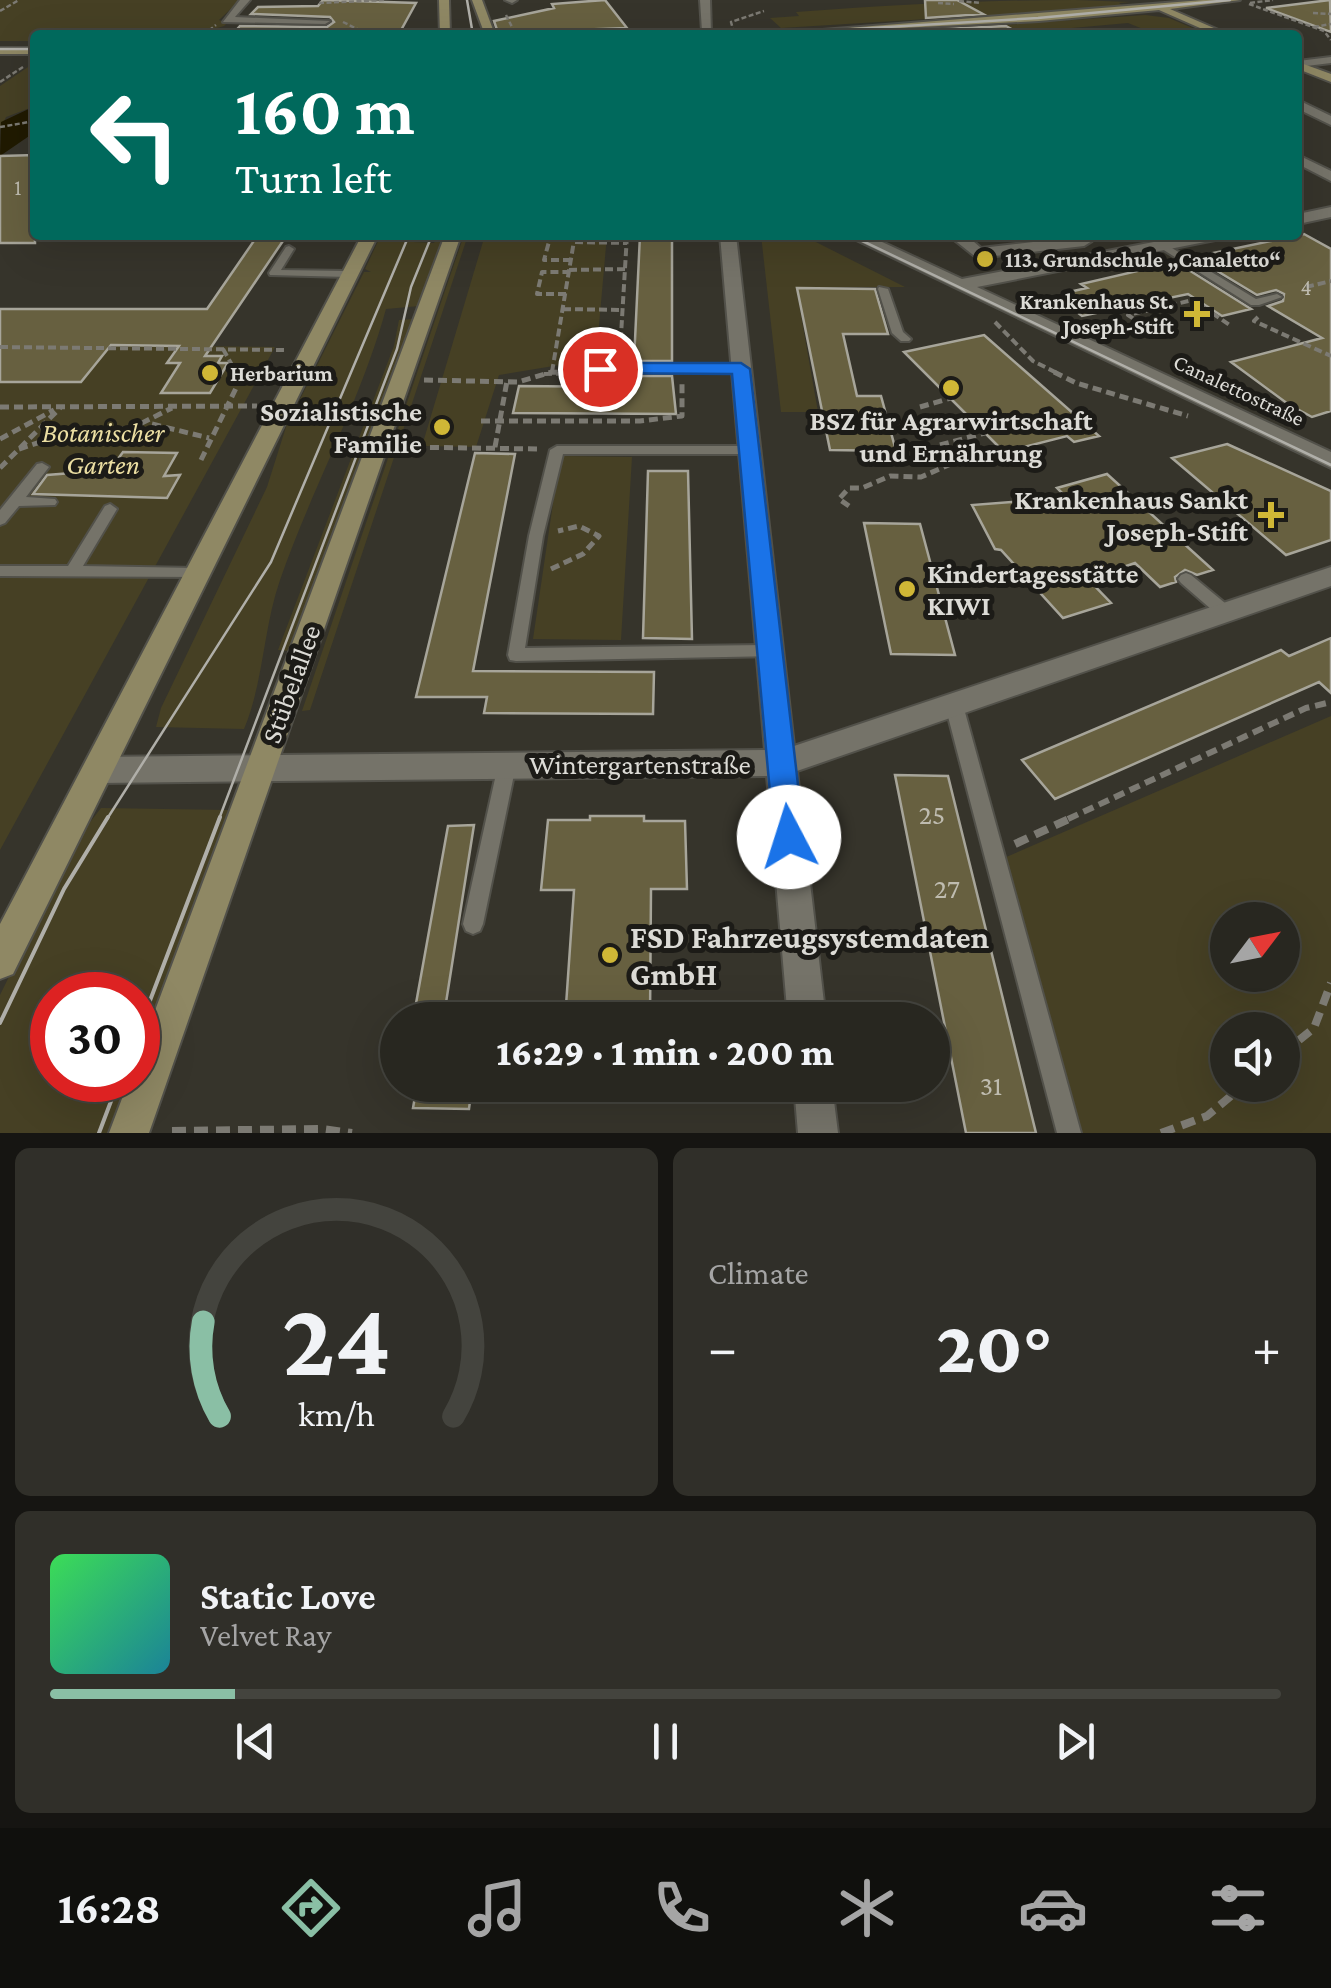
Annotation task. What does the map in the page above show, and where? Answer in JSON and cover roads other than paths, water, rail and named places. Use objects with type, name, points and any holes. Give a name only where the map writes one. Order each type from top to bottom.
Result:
[{"type":"main road","points":[[444,0],[445,30]]},
{"type":"main road","points":[[476,0],[488,30]]},
{"type":"main road","points":[[1142,0],[1213,30]]},
{"type":"main road","points":[[862,30],[1241,2]]},
{"type":"main road","points":[[0,50],[30,48]]},
{"type":"main road","points":[[1302,66],[1331,78]]},
{"type":"main road","points":[[0,961],[367,240]]},
{"type":"main road","name":"Stübelallee","points":[[130,1133],[452,240]]},
{"type":"street","points":[[244,0],[227,20],[324,20]]},
{"type":"street","points":[[706,4],[708,30]]},
{"type":"street","points":[[1302,64],[1331,60]]},
{"type":"street","points":[[1302,106],[1331,121]]},
{"type":"street","points":[[1302,162],[1331,177]]},
{"type":"street","points":[[1302,218],[1331,212]]},
{"type":"street","points":[[728,240],[805,1002]]},
{"type":"street","name":"Canalettostraße","points":[[864,240],[1331,461]]},
{"type":"street","points":[[962,240],[977,253],[1066,240]]},
{"type":"street","points":[[1082,240],[1101,257]]},
{"type":"street","points":[[959,285],[1191,240]]},
{"type":"street","name":"Wintergartenstraße","points":[[98,770],[782,764],[1331,576]]},
{"type":"street","points":[[815,1102],[818,1133]]},
{"type":"lane","points":[[689,9],[706,4]]},
{"type":"lane","points":[[1162,246],[1254,303],[1277,298]]},
{"type":"lane","points":[[289,248],[274,273],[348,274]]},
{"type":"lane","points":[[883,290],[898,334],[904,338]]},
{"type":"lane","points":[[600,369],[741,369]]},
{"type":"lane","points":[[750,450],[557,450],[536,536],[516,655],[771,651]]},
{"type":"lane","points":[[0,520],[42,467]]},
{"type":"lane","points":[[15,501],[50,502]]},
{"type":"lane","points":[[73,571],[110,509]]},
{"type":"lane","points":[[0,570],[196,573]]},
{"type":"lane","points":[[1186,579],[1225,612]]},
{"type":"lane","points":[[954,705],[1069,1133]]},
{"type":"lane","points":[[474,924],[507,765]]},
{"type":"tram line","points":[[467,0],[472,30]]},
{"type":"tram line","points":[[837,30],[1038,18],[1230,0]]},
{"type":"tram line","points":[[0,49],[30,49]]},
{"type":"tram line","points":[[107,819],[271,562],[407,240]]},
{"type":"tram line","points":[[219,819],[397,349],[411,287],[430,240]]},
{"type":"tram line","points":[[860,240],[1331,465]]},
{"type":"tram line","points":[[0,1023],[64,889],[108,817]]},
{"type":"tram line","points":[[160,974],[220,817]]},
{"type":"tram line","points":[[99,1133],[111,1102]]},
{"type":"place","name":"113. Grundschule „Canaletto“","points":[[985,259]]},
{"type":"place","name":"Krankenhaus St. Joseph-Stift","points":[[1197,314]]},
{"type":"place","name":"Herbarium","points":[[210,373]]},
{"type":"place","name":"BSZ für Agrarwirtschaft und Ernährung","points":[[951,388]]},
{"type":"place","name":"Sozialistische Familie","points":[[442,427]]},
{"type":"place","name":"Krankenhaus Sankt Joseph-Stift","points":[[1271,515]]},
{"type":"place","name":"Kindertagesstätte KIWI","points":[[907,589]]},
{"type":"place","name":"FSD Fahrzeugsystemdaten GmbH","points":[[610,955]]},
{"type":"park label","name":"Botanischer Garten","points":[[103,448]]}]
